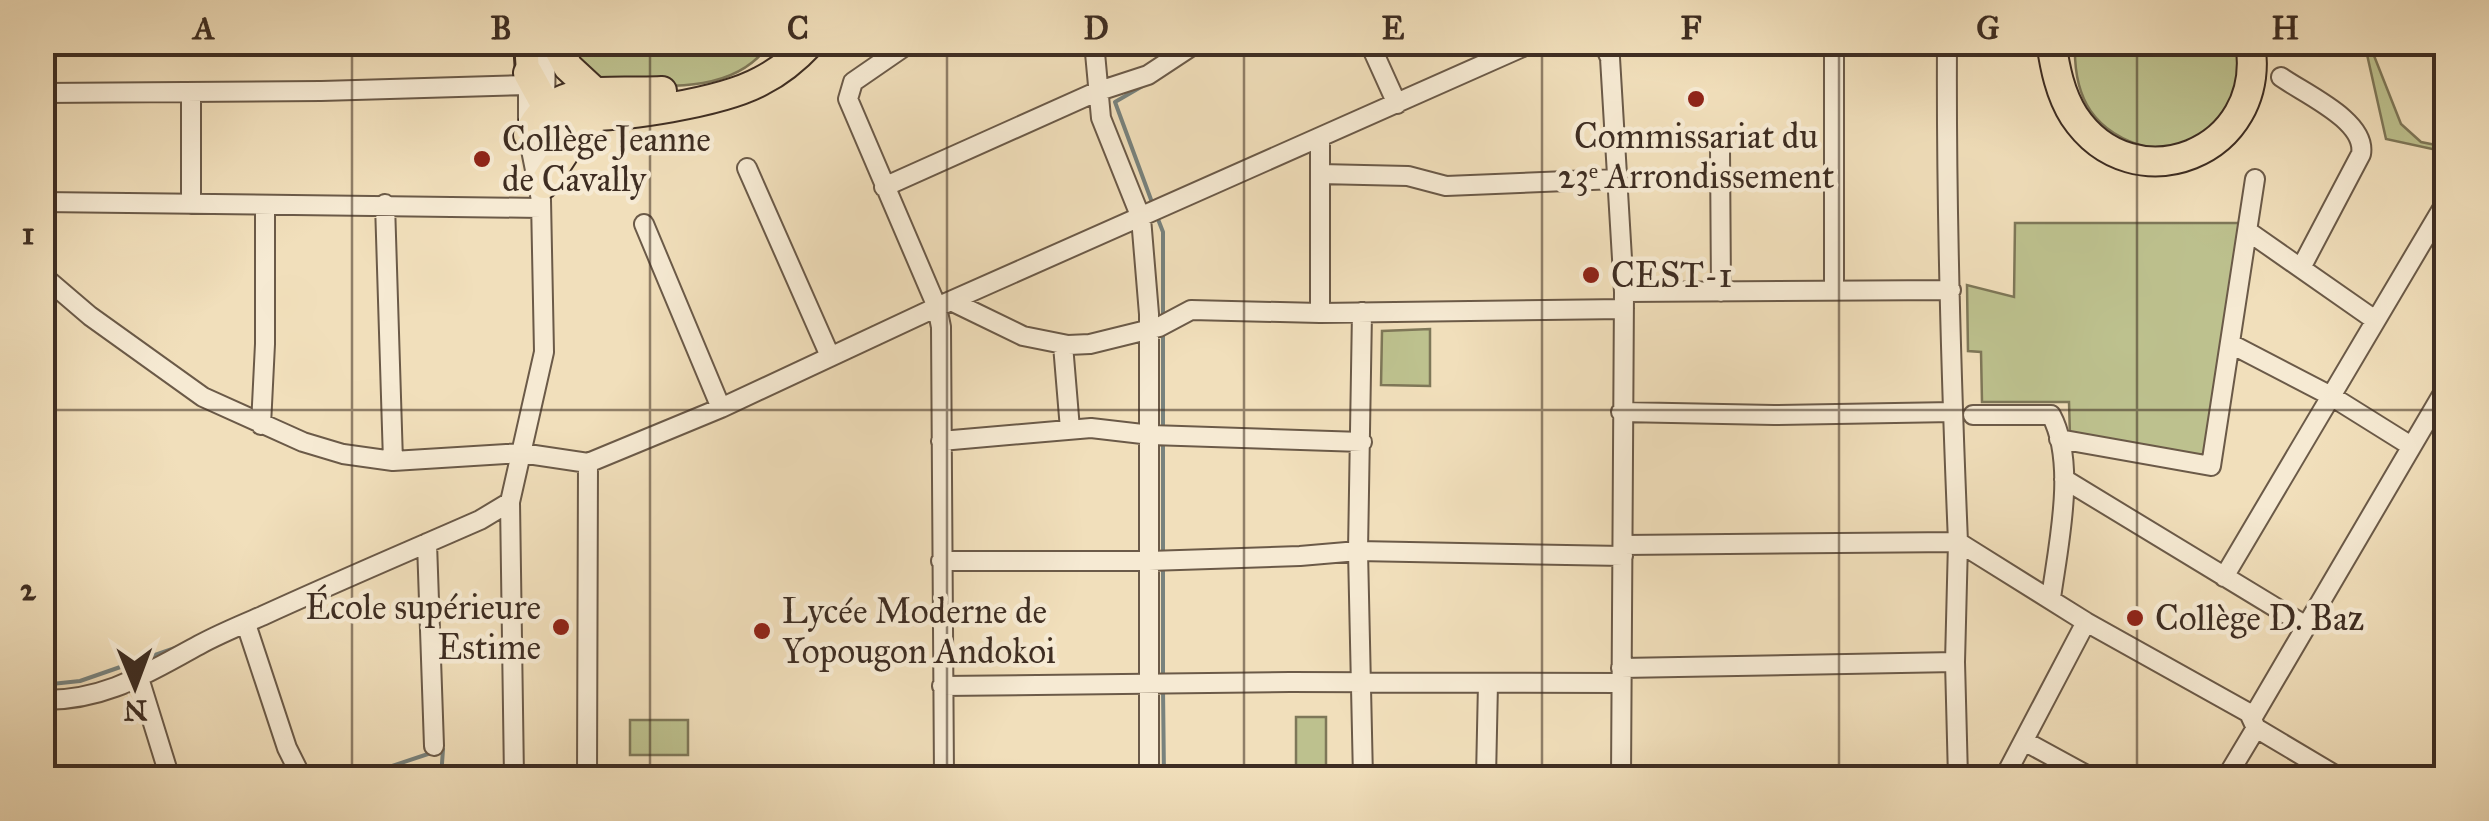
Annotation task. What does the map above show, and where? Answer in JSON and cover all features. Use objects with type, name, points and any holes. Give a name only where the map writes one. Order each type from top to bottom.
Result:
[{"type":"highway","points":[[555,42],[596,104]]},
{"type":"highway","points":[[528,135],[534,88],[573,114],[596,104],[653,91],[720,84],[762,65],[784,42]]},
{"type":"highway","points":[[596,104],[716,98],[762,81],[811,42]]},
{"type":"highway","points":[[2050,42],[2064,97],[2082,126],[2099,141],[2127,156],[2163,160],[2192,155],[2208,147],[2220,140],[2238,118],[2251,85],[2250,42]]},
{"type":"highway","points":[[542,197],[596,104]]},
{"type":"main road","points":[[526,42],[534,88]]},
{"type":"street","points":[[514,778],[510,502],[544,352],[542,197],[534,88],[546,42]]},
{"type":"street","points":[[911,42],[853,82],[849,105],[884,187],[944,304],[944,778]]},
{"type":"street","points":[[1094,42],[1101,118],[1141,218],[1151,434],[1148,778]]},
{"type":"street","points":[[884,187],[1096,92],[1148,75],[1198,42]]},
{"type":"street","points":[[1369,42],[1397,104]]},
{"type":"street","points":[[42,275],[90,316],[203,396],[261,425],[343,454],[394,461],[522,453],[588,462],[722,408],[944,304],[1534,42]]},
{"type":"street","points":[[1603,42],[1610,58],[1624,300],[1621,778]]},
{"type":"street","points":[[1834,42],[1834,290]]},
{"type":"street","points":[[1947,42],[1946,227],[1952,290],[1958,542],[1958,778]]},
{"type":"street","points":[[2281,78],[2352,124],[2363,145],[2362,154],[2302,266]]},
{"type":"street","points":[[42,93],[534,88]]},
{"type":"street","points":[[190,92],[191,204]]},
{"type":"street","points":[[528,135],[542,197]]},
{"type":"street","points":[[1320,138],[1320,313]]},
{"type":"street","points":[[1720,148],[1721,292]]},
{"type":"street","points":[[747,168],[830,356]]},
{"type":"street","points":[[1320,174],[1408,176],[1446,186],[1616,179]]},
{"type":"street","points":[[2059,439],[2211,466],[2255,179]]},
{"type":"street","points":[[42,202],[265,206],[542,197]]},
{"type":"street","points":[[2224,577],[2446,202]]},
{"type":"street","points":[[385,204],[394,461]]},
{"type":"street","points":[[261,425],[265,206]]},
{"type":"street","points":[[644,224],[722,408]]},
{"type":"street","points":[[2249,232],[2375,320]]},
{"type":"street","points":[[944,304],[1023,336],[1063,345],[1090,344],[1149,329],[1190,310],[1362,312],[1721,292],[1952,290]]},
{"type":"street","points":[[1362,312],[1358,551],[1363,778]]},
{"type":"street","points":[[2231,344],[2331,396],[2411,446]]},
{"type":"street","points":[[1063,345],[1070,430]]},
{"type":"street","points":[[2226,778],[2306,626],[2446,388]]},
{"type":"street","points":[[1621,412],[1953,412]]},
{"type":"street","points":[[1973,415],[2051,415],[2059,439],[2064,479],[2051,598]]},
{"type":"street","points":[[941,440],[1070,430],[1362,442]]},
{"type":"street","points":[[587,778],[588,462]]},
{"type":"street","points":[[2064,479],[2306,626]]},
{"type":"street","points":[[42,700],[88,697],[140,678],[246,624],[427,544],[510,502]]},
{"type":"street","points":[[941,560],[1149,561],[1358,551],[1958,542],[2086,622],[2241,707],[2255,722],[2340,778]]},
{"type":"street","points":[[427,544],[434,746]]},
{"type":"street","points":[[2004,778],[2086,622]]},
{"type":"street","points":[[246,624],[287,748],[302,778]]},
{"type":"street","points":[[942,686],[1488,684],[1956,662]]},
{"type":"street","points":[[140,678],[170,778]]},
{"type":"street","points":[[1486,778],[1488,684]]},
{"type":"street","points":[[2024,741],[2092,778]]},
{"type":"green space","points":[[561,43],[770,43],[754,61],[735,73],[713,81],[665,86],[594,83]]},
{"type":"green space","points":[[2075,43],[2240,43],[2236,105],[2201,139],[2184,149],[2149,148],[2130,141],[2101,123],[2083,97]]},
{"type":"green space","points":[[2334,43],[2369,43],[2401,124],[2421,142],[2446,147],[2446,152],[2386,139],[2366,50]]},
{"type":"green space","points":[[2015,223],[2242,223],[2209,463],[2070,436],[2069,402],[1982,402],[1981,352],[1968,351],[1967,285],[2014,297]]},
{"type":"green space","points":[[1430,329],[1430,386],[1381,385],[1382,331]]},
{"type":"green space","points":[[1296,717],[1326,717],[1326,776],[1296,776]]},
{"type":"green space","points":[[630,720],[688,720],[688,755],[630,755]]},
{"type":"waterway","points":[[1146,84],[1115,102],[1153,205]]},
{"type":"waterway","points":[[1156,214],[1163,232],[1163,319]]},
{"type":"waterway","points":[[1163,333],[1163,429]]},
{"type":"waterway","points":[[1163,443],[1163,554]]},
{"type":"waterway","points":[[1163,568],[1163,679]]},
{"type":"waterway","points":[[42,685],[80,681],[178,647]]},
{"type":"waterway","points":[[1163,688],[1164,778]]},
{"type":"waterway","points":[[356,778],[443,749],[441,778]]},
{"type":"place","name":"Commissariat du 23ᵉ Arrondissement","points":[[1696,99]]},
{"type":"place","name":"Collège Jeanne de Cavally","points":[[482,159]]},
{"type":"place","name":"CEST-1","points":[[1591,275]]},
{"type":"place","name":"Collège D. Baz","points":[[2135,618]]},
{"type":"place","name":"École supérieure Estime","points":[[561,627]]},
{"type":"place","name":"Lycée Moderne de Yopougon Andokoi","points":[[762,631]]}]
